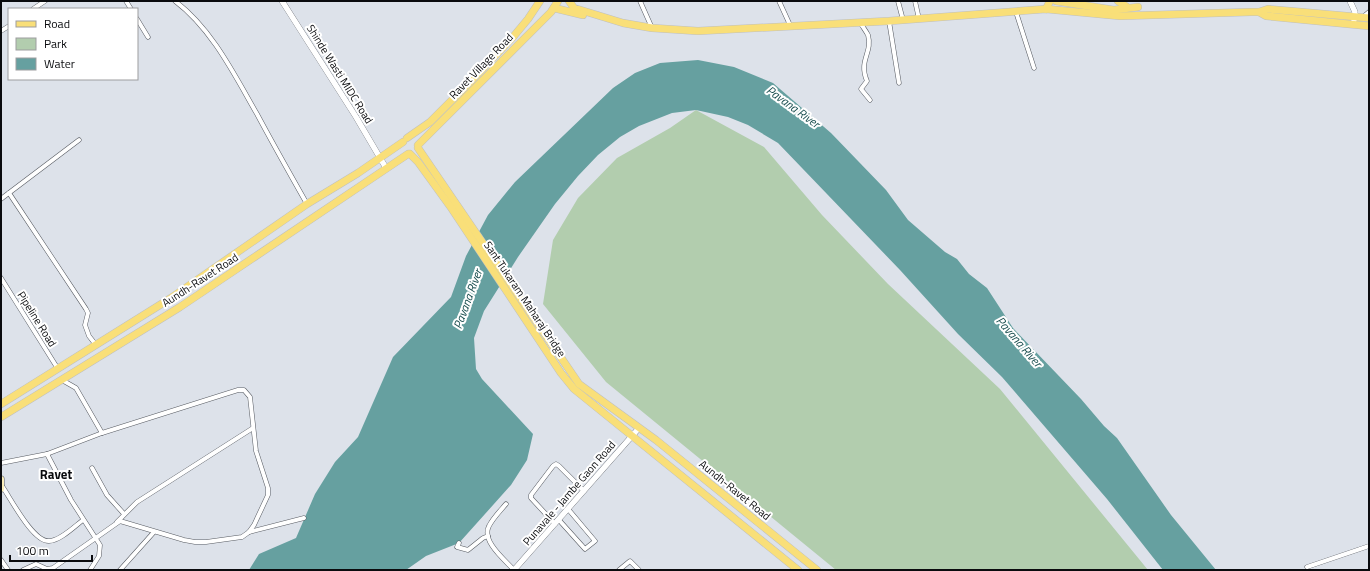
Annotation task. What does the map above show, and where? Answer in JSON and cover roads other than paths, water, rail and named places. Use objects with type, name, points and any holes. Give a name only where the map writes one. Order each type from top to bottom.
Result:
[{"type":"main road","name":"Ravet Village Road","points":[[418,147],[552,10],[558,1]]},
{"type":"main road","points":[[569,1],[574,8],[597,16]]},
{"type":"main road","points":[[1046,9],[1050,1]]},
{"type":"main road","points":[[1056,1],[1114,10],[1136,4],[1142,16]]},
{"type":"main road","points":[[1118,1],[1127,7]]},
{"type":"main road","name":"Ravet Village Road","points":[[405,140],[430,122],[459,93],[513,37],[539,3]]},
{"type":"main road","points":[[539,3],[546,13],[552,10],[597,16],[652,28],[698,30],[859,21],[889,21],[1046,9],[1082,14],[1142,16],[1259,12],[1268,9],[1308,16],[1354,21],[1369,26]]},
{"type":"main road","points":[[1354,21],[1366,18]]},
{"type":"main road","points":[[414,139],[455,207],[418,162],[402,149],[405,140],[414,139]]},
{"type":"main road","name":"Aundh-Ravet Road","points":[[1,404],[171,298],[307,204],[380,158],[405,140]]},
{"type":"main road","points":[[409,154],[415,152],[418,147]]},
{"type":"main road","name":"Aundh-Ravet Road","points":[[1,417],[180,307],[409,154]]},
{"type":"main road","name":"Sant Tukaram Maharaj Bridge","points":[[455,207],[569,372],[586,394]]},
{"type":"main road","name":"Aundh-Ravet Road","points":[[586,394],[656,440],[817,570]]},
{"type":"main road","name":"Aundh-Ravet Road","points":[[586,394],[632,437],[798,570]]},
{"type":"main road","points":[[1,479],[2,488]]},
{"type":"street","points":[[35,8],[45,1]]},
{"type":"street","points":[[175,1],[194,19],[224,58],[307,204]]},
{"type":"street","name":"Shinde Wasti MIDC Road","points":[[282,1],[386,168]]},
{"type":"street","points":[[640,1],[652,28]]},
{"type":"street","points":[[779,1],[790,25]]},
{"type":"street","points":[[898,1],[903,20]]},
{"type":"street","points":[[915,1],[919,19]]},
{"type":"street","points":[[1350,1],[1355,12],[1354,21]]},
{"type":"street","points":[[1016,12],[1034,68]]},
{"type":"street","points":[[1366,18],[1369,12]]},
{"type":"street","points":[[138,21],[148,37]]},
{"type":"street","points":[[859,21],[867,34],[869,43],[862,70],[867,81],[861,89],[870,100]]},
{"type":"street","points":[[889,21],[900,83]]},
{"type":"street","points":[[1,199],[79,140]]},
{"type":"street","points":[[9,192],[86,309],[88,314],[85,325],[86,330],[96,346]]},
{"type":"street","name":"Pipeline Road","points":[[1,278],[58,369]]},
{"type":"street","points":[[62,380],[74,386],[102,433]]},
{"type":"street","points":[[1,463],[47,454],[102,433],[238,390],[244,390],[250,397],[256,451],[266,478],[268,495],[254,525],[248,532],[242,537],[206,542],[184,540],[154,532],[123,521],[117,522]]},
{"type":"street","points":[[23,570],[36,564],[47,569],[52,568],[117,522],[137,502],[253,428]]},
{"type":"street","name":"Punavale - Jambe Gaon Road","points":[[514,570],[639,428]]},
{"type":"street","points":[[47,454],[71,500],[83,520],[96,537],[100,552],[91,568],[97,570]]},
{"type":"street","points":[[568,509],[595,540],[585,549],[531,498],[531,495],[556,464],[584,491]]},
{"type":"street","points":[[92,468],[107,495],[124,514]]},
{"type":"street","points":[[2,488],[30,529],[44,540],[50,542],[59,538],[83,520]]},
{"type":"street","points":[[506,504],[488,527],[488,536],[492,545],[514,570]]},
{"type":"street","points":[[248,532],[304,518]]},
{"type":"street","points":[[120,570],[154,532]]},
{"type":"street","points":[[459,543],[457,547],[468,550],[483,538],[488,536]]},
{"type":"street","points":[[1307,567],[1369,546]]},
{"type":"street","points":[[1,560],[8,570]]},
{"type":"street","points":[[619,570],[630,561],[639,570]]},
{"type":"water","name":"Pavana River","points":[[698,60],[734,67],[773,83],[831,133],[886,190],[908,220],[945,252],[957,259],[969,274],[987,288],[1013,328],[1081,399],[1104,426],[1117,438],[1171,515],[1216,570],[1163,570],[1107,499],[1002,377],[958,334],[900,270],[778,143],[748,125],[728,117],[696,110],[672,113],[639,126],[620,137],[598,155],[555,204],[518,257],[484,311],[474,338],[476,369],[482,379],[533,434],[527,460],[511,485],[459,543],[426,556],[406,570],[249,570],[259,554],[296,538],[315,494],[335,462],[358,437],[393,357],[451,297],[466,256],[488,215],[515,182],[613,88],[635,73],[660,63]]},
{"type":"district","name":"Ravet","points":[[56,474]]}]
